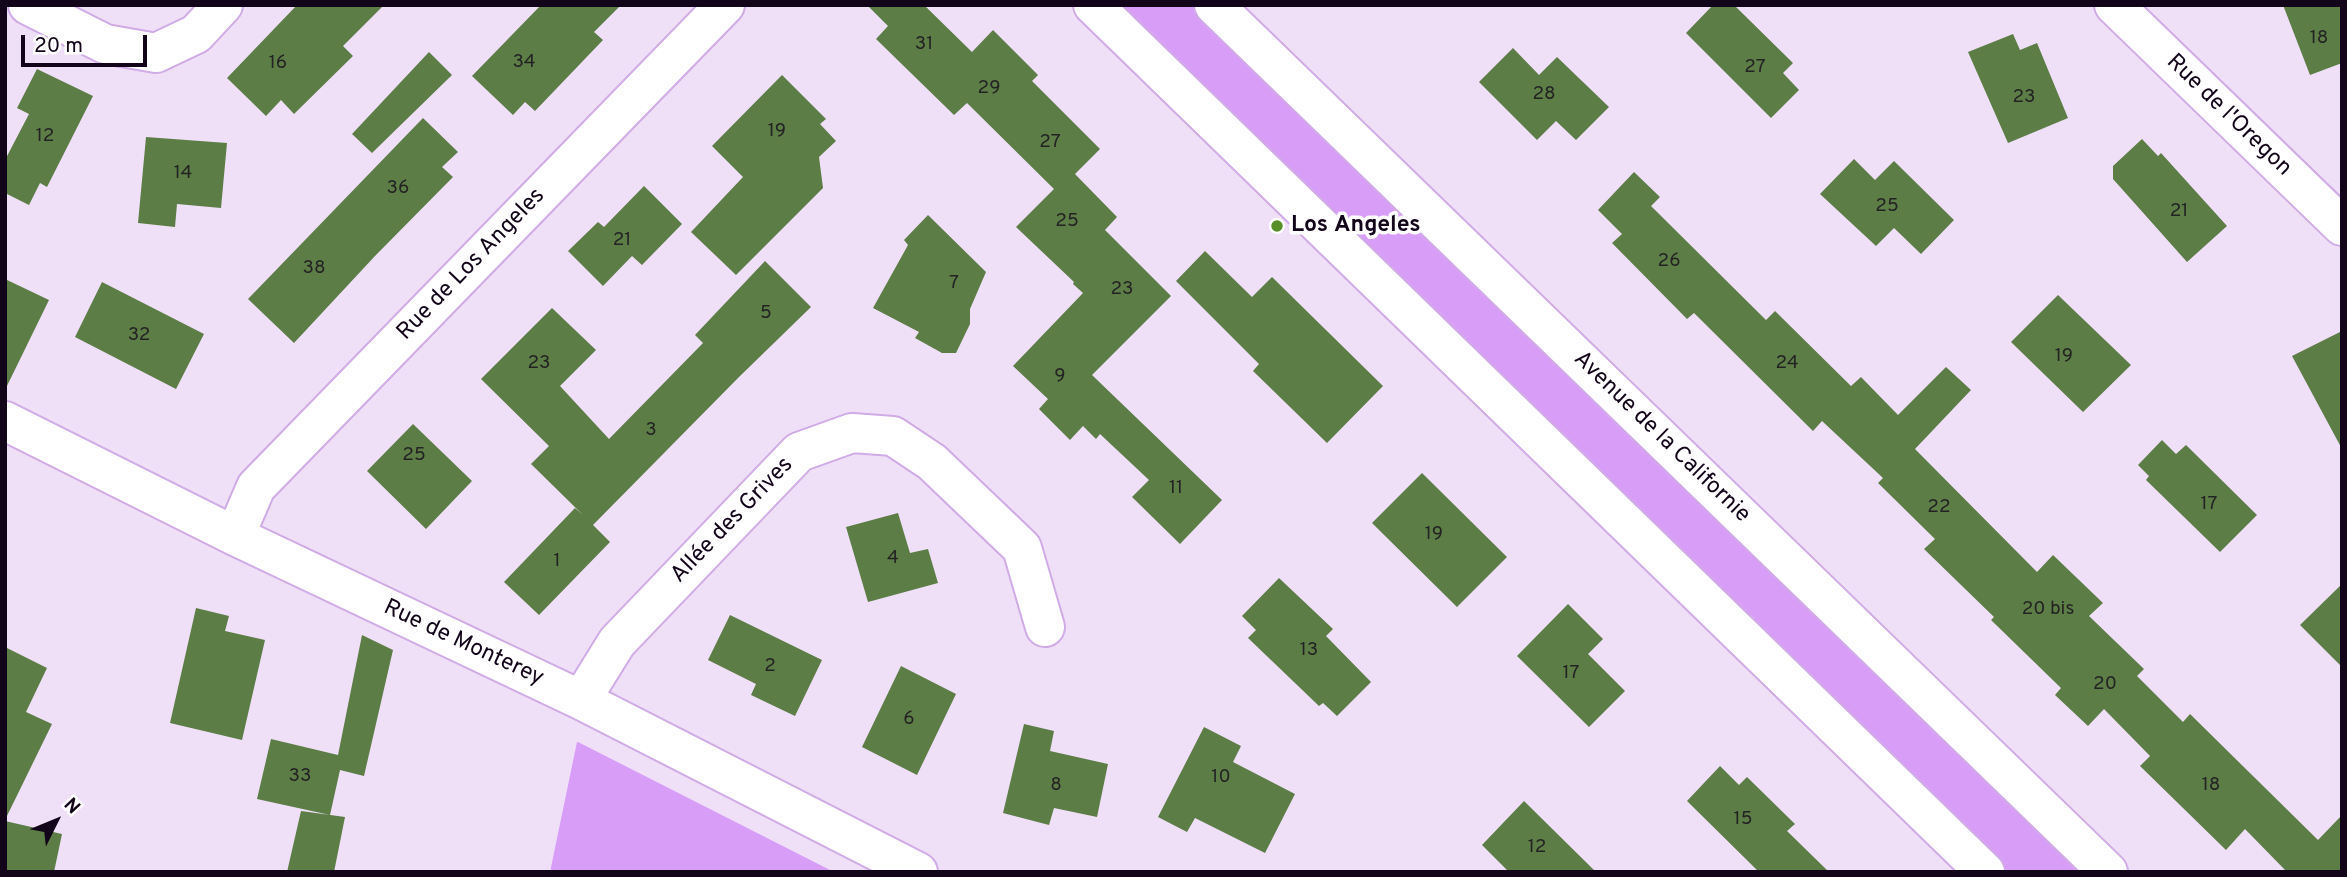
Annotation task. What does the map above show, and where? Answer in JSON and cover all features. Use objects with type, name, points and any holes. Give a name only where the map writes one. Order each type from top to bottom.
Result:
[{"type":"street","points":[[28,5],[106,44],[156,53],[196,34],[223,5]]},
{"type":"street","name":"Rue de Los Angeles","points":[[235,536],[256,487],[725,5]]},
{"type":"street","points":[[1093,5],[1985,872]]},
{"type":"street","name":"Avenue de la Californie","points":[[1214,5],[2108,872]]},
{"type":"street","name":"Rue de l'Oregon","points":[[2114,5],[2342,226]]},
{"type":"street","name":"Rue de Monterey","points":[[5,421],[235,536],[581,699],[918,872]]},
{"type":"street","name":"Allée des Grives","points":[[581,699],[617,642],[799,452],[852,433],[893,436],[932,462],[1022,548],[1045,627]]},
{"type":"shaded area","points":[[1117,5],[1196,5],[2084,872],[2006,872]]},
{"type":"shaded area","points":[[578,742],[834,872],[550,872]]},
{"type":"building","points":[[297,5],[384,5],[343,46],[353,56],[294,114],[281,100],[266,116],[227,78]]},
{"type":"building","points":[[541,5],[621,5],[594,32],[603,40],[535,111],[525,102],[513,115],[472,76]]},
{"type":"building","points":[[867,5],[924,5],[972,52],[993,30],[1038,75],[1032,81],[1100,149],[1075,174],[1117,217],[1105,230],[1171,296],[1092,375],[1222,500],[1180,544],[1132,497],[1149,480],[1100,434],[1096,439],[1083,426],[1070,440],[1039,409],[1048,399],[1013,366],[1083,293],[1016,227],[1054,189],[967,103],[954,115],[876,39],[888,26]]},
{"type":"building","points":[[1713,5],[1734,5],[1793,63],[1783,73],[1799,90],[1771,118],[1686,33]]},
{"type":"building","points":[[2283,5],[2342,5],[2342,63],[2310,75]]},
{"type":"building","points":[[2013,34],[2020,50],[2037,43],[2068,118],[2008,143],[1968,52]]},
{"type":"building","points":[[1513,48],[1539,75],[1557,57],[1609,107],[1576,140],[1556,121],[1537,140],[1479,82]]},
{"type":"building","points":[[429,52],[452,75],[372,153],[352,134]]},
{"type":"building","points":[[37,69],[93,96],[47,187],[40,183],[29,205],[5,193],[5,160],[29,114],[17,108]]},
{"type":"building","points":[[782,75],[826,119],[820,124],[836,141],[819,157],[823,188],[736,275],[691,232],[743,177],[712,146]]},
{"type":"building","points":[[423,118],[458,152],[442,167],[453,177],[294,343],[248,299]]},
{"type":"building","points":[[146,137],[227,143],[221,208],[177,204],[175,227],[138,223]]},
{"type":"building","points":[[2142,139],[2158,156],[2161,153],[2227,226],[2187,262],[2113,179],[2113,166]]},
{"type":"building","points":[[1854,159],[1875,180],[1894,161],[1954,220],[1921,254],[1894,228],[1876,246],[1820,194]]},
{"type":"building","points":[[1634,172],[1660,197],[1651,206],[1766,320],[1775,311],[1851,386],[1861,377],[1898,415],[1946,367],[1971,390],[1915,449],[2037,572],[2053,555],[2103,603],[2089,616],[2144,669],[2137,676],[2183,722],[2190,714],[2318,840],[2342,815],[2342,872],[2287,872],[2245,829],[2226,850],[2140,766],[2150,756],[2104,709],[2088,726],[2055,695],[2061,688],[1991,620],[1994,617],[1924,549],[1935,539],[1878,483],[1883,478],[1822,421],[1813,431],[1694,313],[1687,319],[1612,243],[1622,234],[1598,210]]},
{"type":"building","points":[[644,186],[682,224],[642,265],[632,256],[603,286],[568,251],[598,222],[604,227]]},
{"type":"building","points":[[928,215],[986,272],[970,309],[970,324],[956,353],[942,353],[915,338],[919,332],[873,308],[908,245],[904,240]]},
{"type":"building","points":[[1205,251],[1252,297],[1272,277],[1383,386],[1327,443],[1253,371],[1259,364],[1176,281]]},
{"type":"building","points":[[765,261],[811,307],[593,525],[610,542],[539,615],[504,582],[575,508],[583,515],[531,464],[549,446],[481,379],[552,308],[596,350],[560,386],[609,439],[703,343],[695,335]]},
{"type":"building","points":[[5,279],[49,300],[5,390]]},
{"type":"building","points":[[102,282],[204,334],[176,389],[75,337]]},
{"type":"building","points":[[2058,295],[2131,365],[2083,412],[2011,342]]},
{"type":"building","points":[[2342,331],[2342,449],[2292,356]]},
{"type":"building","points":[[413,424],[472,481],[426,529],[367,471]]},
{"type":"building","points":[[2162,440],[2176,454],[2186,445],[2257,515],[2220,552],[2146,480],[2149,476],[2138,465]]},
{"type":"building","points":[[1422,473],[1507,557],[1457,607],[1372,523]]},
{"type":"building","points":[[898,513],[910,553],[928,549],[938,583],[868,602],[846,527]]},
{"type":"building","points":[[1279,578],[1333,629],[1326,636],[1371,682],[1337,716],[1323,703],[1319,706],[1248,638],[1256,630],[1242,616]]},
{"type":"building","points":[[2342,584],[2342,667],[2300,625]]},
{"type":"building","points":[[1568,604],[1603,639],[1588,654],[1625,691],[1589,727],[1517,656]]},
{"type":"building","points":[[196,608],[229,616],[225,631],[265,640],[242,740],[170,723]]},
{"type":"building","points":[[730,615],[822,660],[795,716],[751,695],[756,684],[708,660]]},
{"type":"building","points":[[362,635],[393,650],[364,776],[340,770],[330,815],[257,799],[271,739],[338,755]]},
{"type":"building","points":[[5,647],[47,668],[26,712],[52,724],[5,820]]},
{"type":"building","points":[[901,666],[956,694],[917,775],[862,747]]},
{"type":"building","points":[[1024,724],[1054,731],[1050,751],[1108,764],[1097,817],[1054,808],[1049,825],[1003,813]]},
{"type":"building","points":[[1204,727],[1241,746],[1233,762],[1295,794],[1265,853],[1195,818],[1187,832],[1158,817]]},
{"type":"building","points":[[1720,766],[1739,785],[1747,777],[1795,824],[1787,831],[1829,872],[1759,872],[1687,801]]},
{"type":"building","points":[[1524,801],[1596,872],[1509,872],[1482,845]]},
{"type":"building","points":[[301,811],[345,817],[334,872],[287,872]]},
{"type":"building","points":[[5,821],[62,834],[54,872],[5,872]]},
{"type":"place","name":"Los Angeles","points":[[1277,226]]}]
